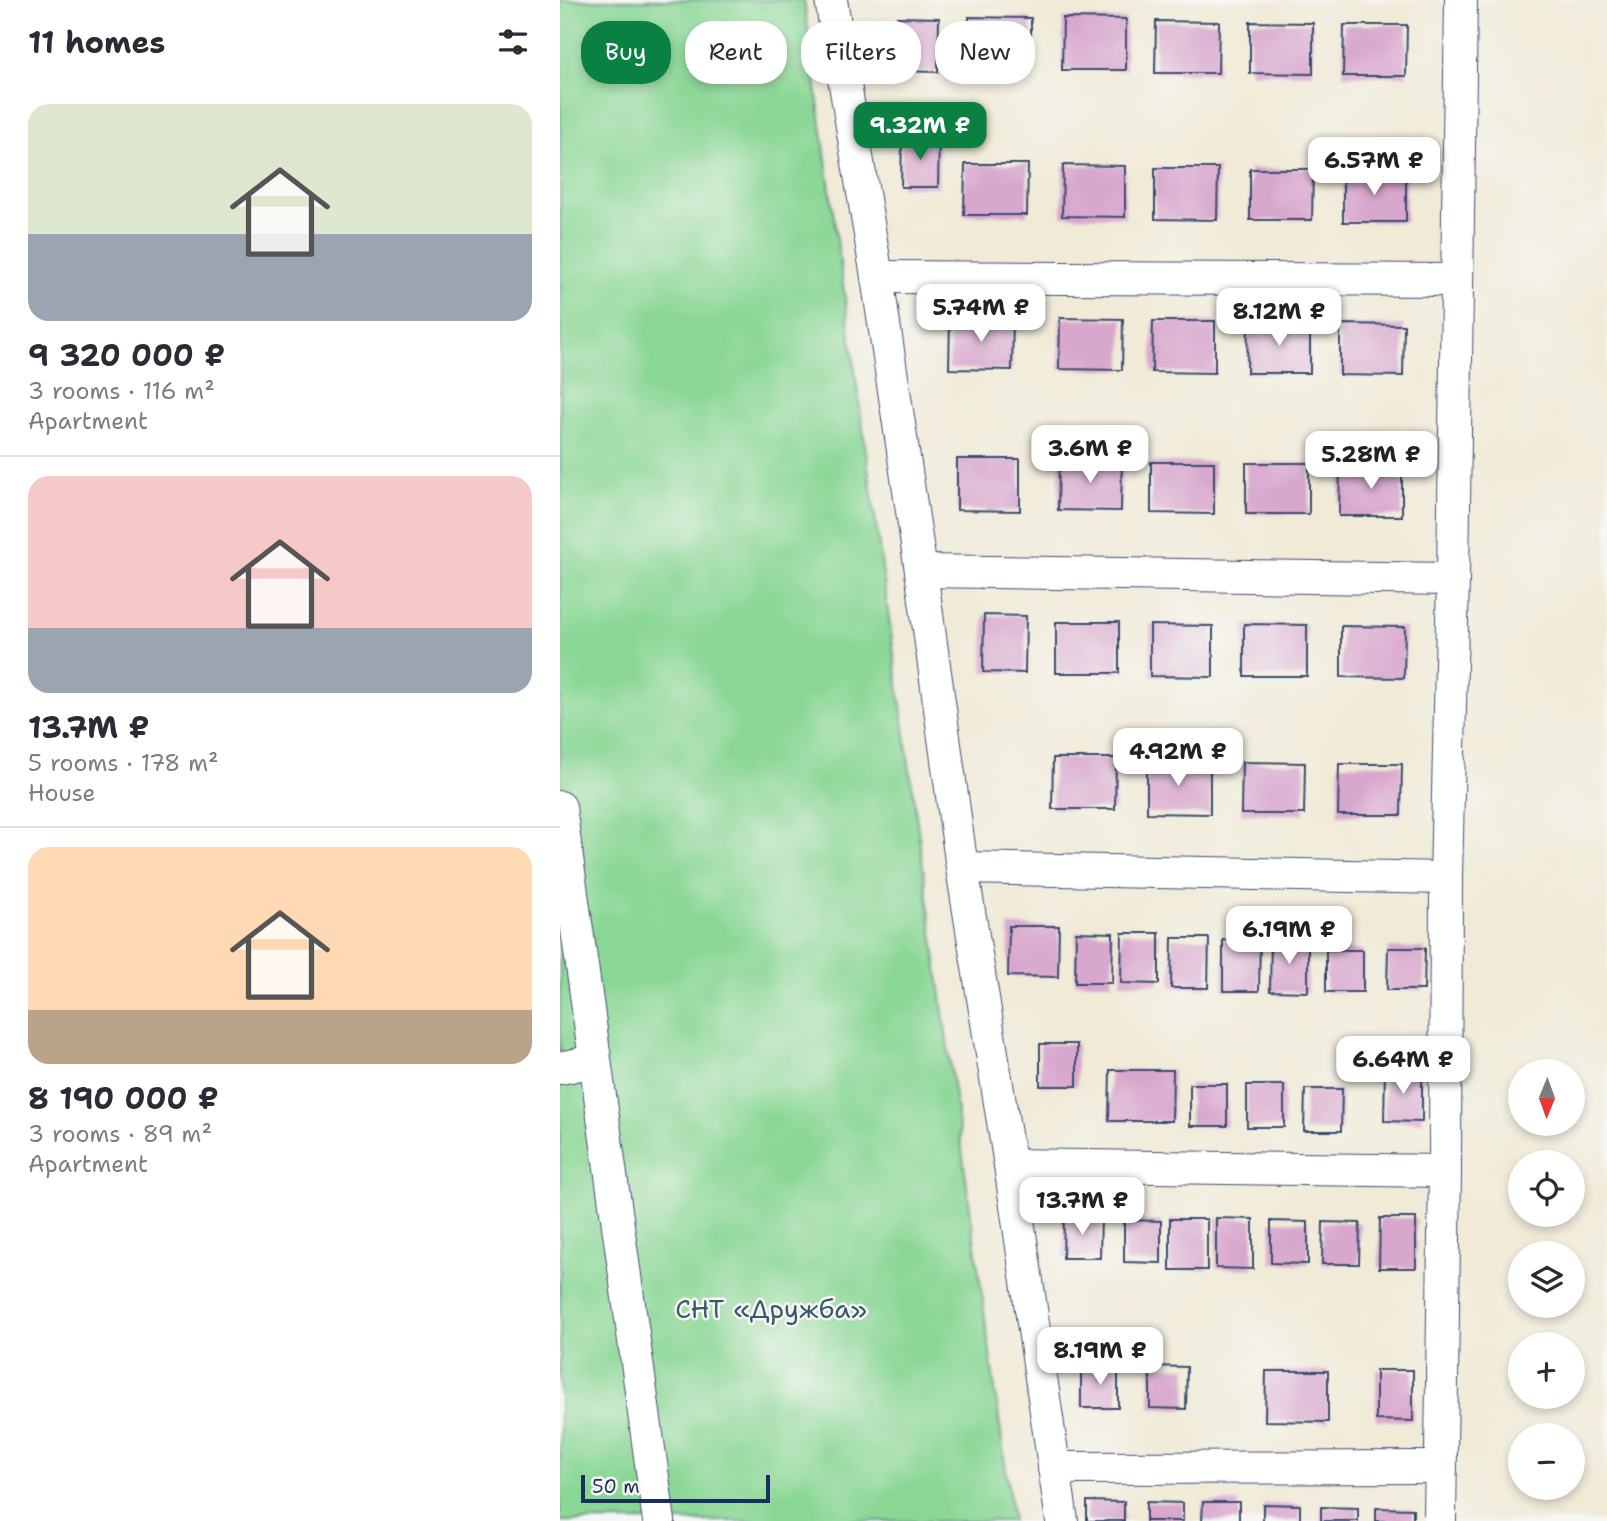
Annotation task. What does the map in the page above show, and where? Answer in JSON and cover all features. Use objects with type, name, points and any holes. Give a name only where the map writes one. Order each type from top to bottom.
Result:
[{"type":"street","points":[[831,0],[877,277],[962,868],[1010,1165],[1062,1521]]},
{"type":"street","points":[[1440,1521],[1446,878],[1461,0]]},
{"type":"street","points":[[877,277],[1455,280]]},
{"type":"street","points":[[921,570],[1453,579]]},
{"type":"street","points":[[560,807],[659,1521]]},
{"type":"street","points":[[962,868],[1446,878]]},
{"type":"street","points":[[560,1068],[594,1062]]},
{"type":"street","points":[[1010,1165],[1445,1171]]},
{"type":"street","points":[[1054,1468],[1441,1467]]},
{"type":"green space","name":"СНТ «Дружба»","points":[[560,0],[804,0],[807,21],[801,21],[801,84],[816,84],[1013,1521],[560,1521]]},
{"type":"building","points":[[897,17],[939,18],[939,21],[935,21],[935,72],[921,72],[921,21],[897,21]]},
{"type":"building","points":[[969,17],[1031,18],[1031,21],[969,21]]},
{"type":"building","points":[[1063,18],[1126,19],[1126,70],[1062,70]]},
{"type":"building","points":[[1156,21],[1219,22],[1218,73],[1155,73]]},
{"type":"building","points":[[1250,22],[1313,23],[1313,74],[1250,73]]},
{"type":"building","points":[[1344,25],[1407,25],[1406,76],[1343,76]]},
{"type":"building","points":[[902,136],[939,137],[938,187],[901,187]]},
{"type":"building","points":[[965,164],[1028,164],[1027,215],[964,215]]},
{"type":"building","points":[[1063,165],[1125,166],[1125,217],[1062,216]]},
{"type":"building","points":[[1155,168],[1218,168],[1217,220],[1155,219]]},
{"type":"building","points":[[1250,169],[1313,169],[1312,220],[1250,220]]},
{"type":"building","points":[[1343,171],[1406,172],[1406,222],[1343,222]]},
{"type":"building","points":[[950,318],[1013,318],[1012,370],[949,369]]},
{"type":"building","points":[[1060,318],[1123,319],[1122,370],[1059,369]]},
{"type":"building","points":[[1153,321],[1215,321],[1215,373],[1152,372]]},
{"type":"building","points":[[1248,322],[1310,322],[1310,373],[1247,373]]},
{"type":"building","points":[[1340,324],[1404,325],[1403,376],[1340,375]]},
{"type":"building","points":[[957,459],[1020,459],[1020,511],[957,510]]},
{"type":"building","points":[[1059,459],[1122,460],[1121,511],[1058,510]]},
{"type":"building","points":[[1151,462],[1214,462],[1214,514],[1151,513]]},
{"type":"building","points":[[1246,463],[1309,463],[1309,514],[1246,514]]},
{"type":"building","points":[[1340,465],[1402,466],[1402,516],[1339,516]]},
{"type":"building","points":[[984,615],[1026,616],[1025,673],[983,672]]},
{"type":"building","points":[[1056,622],[1119,622],[1119,673],[1056,673]]},
{"type":"building","points":[[1244,624],[1307,625],[1307,676],[1244,676]]},
{"type":"building","points":[[1150,625],[1213,626],[1213,677],[1150,676]]},
{"type":"building","points":[[1341,626],[1405,627],[1404,678],[1341,677]]},
{"type":"building","points":[[1053,758],[1116,758],[1115,809],[1052,809]]},
{"type":"building","points":[[1147,762],[1210,763],[1210,814],[1147,813]]},
{"type":"building","points":[[1242,762],[1305,763],[1304,814],[1241,814]]},
{"type":"building","points":[[1339,764],[1402,764],[1401,815],[1338,815]]},
{"type":"building","points":[[1009,926],[1059,926],[1058,977],[1008,976]]},
{"type":"building","points":[[1076,932],[1113,933],[1112,983],[1075,983]]},
{"type":"building","points":[[1122,933],[1159,933],[1159,984],[1121,983]]},
{"type":"building","points":[[1172,938],[1209,938],[1208,988],[1171,988]]},
{"type":"building","points":[[1223,940],[1260,941],[1259,991],[1223,991]]},
{"type":"building","points":[[1271,941],[1308,941],[1308,992],[1270,991]]},
{"type":"building","points":[[1388,948],[1425,948],[1424,990],[1387,990]]},
{"type":"building","points":[[1326,950],[1363,950],[1363,992],[1326,992]]},
{"type":"building","points":[[1040,1044],[1077,1044],[1077,1086],[1040,1086]]},
{"type":"building","points":[[1110,1070],[1173,1070],[1172,1121],[1109,1121]]},
{"type":"building","points":[[1385,1071],[1422,1071],[1422,1122],[1384,1121]]},
{"type":"building","points":[[1190,1084],[1227,1084],[1227,1126],[1190,1126]]},
{"type":"building","points":[[1247,1085],[1284,1085],[1284,1127],[1247,1127]]},
{"type":"building","points":[[1305,1089],[1342,1089],[1341,1131],[1304,1131]]},
{"type":"building","points":[[1064,1216],[1101,1216],[1100,1258],[1063,1258]]},
{"type":"building","points":[[1216,1218],[1253,1219],[1253,1269],[1216,1268]]},
{"type":"building","points":[[1380,1218],[1416,1218],[1416,1268],[1379,1268]]},
{"type":"building","points":[[1170,1219],[1207,1219],[1207,1270],[1170,1270]]},
{"type":"building","points":[[1124,1220],[1161,1221],[1161,1263],[1124,1262]]},
{"type":"building","points":[[1271,1221],[1308,1222],[1308,1264],[1271,1263]]},
{"type":"building","points":[[1323,1222],[1360,1223],[1359,1264],[1322,1264]]},
{"type":"building","points":[[1081,1366],[1118,1366],[1118,1408],[1081,1408]]},
{"type":"building","points":[[1150,1366],[1187,1367],[1186,1409],[1150,1408]]},
{"type":"building","points":[[1376,1370],[1413,1370],[1413,1421],[1376,1420]]},
{"type":"building","points":[[1266,1371],[1328,1371],[1328,1422],[1265,1421]]},
{"type":"building","points":[[1087,1501],[1124,1502],[1124,1521],[1087,1521]]},
{"type":"building","points":[[1146,1502],[1183,1503],[1183,1521],[1146,1521]]},
{"type":"building","points":[[1203,1502],[1239,1502],[1239,1521],[1202,1521]]},
{"type":"building","points":[[1263,1504],[1300,1505],[1300,1521],[1263,1521]]},
{"type":"building","points":[[1321,1507],[1358,1508],[1358,1521],[1321,1521]]},
{"type":"building","points":[[1376,1508],[1413,1509],[1413,1521],[1376,1521]]}]
